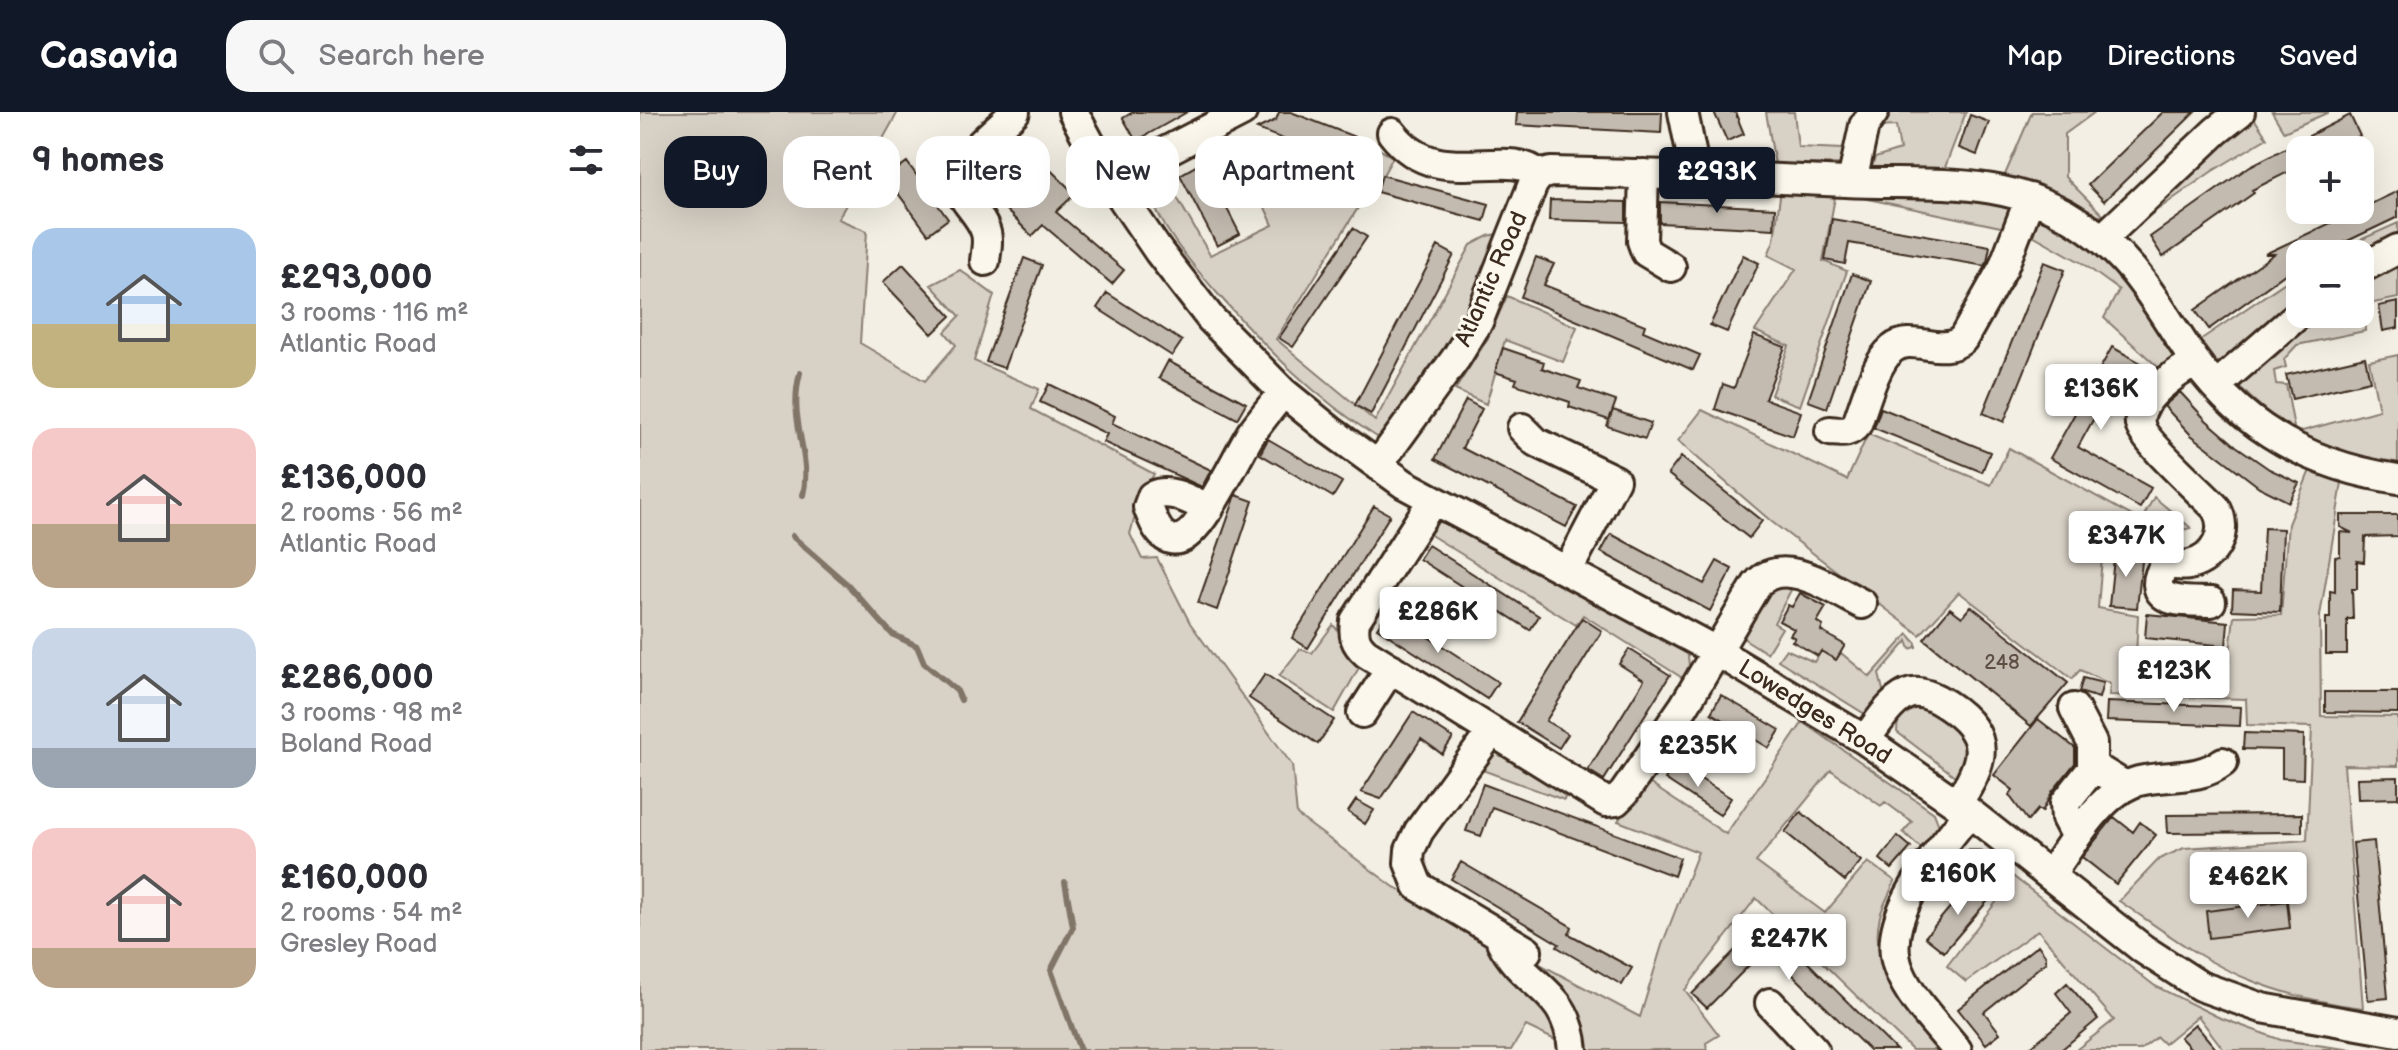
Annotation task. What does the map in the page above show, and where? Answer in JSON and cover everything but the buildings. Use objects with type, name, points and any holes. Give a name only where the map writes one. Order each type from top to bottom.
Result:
[{"type":"street","points":[[985,261],[986,230],[958,188],[957,177],[961,166],[1015,112]]},
{"type":"street","name":"Lowedges Road","points":[[1073,112],[1086,136]]},
{"type":"street","points":[[1179,144],[1242,112]]},
{"type":"street","points":[[1683,112],[1696,176]]},
{"type":"street","points":[[1852,182],[1864,126],[1874,112]]},
{"type":"street","points":[[2102,239],[2240,112]]},
{"type":"street","points":[[1392,133],[1400,144],[1433,162],[1472,167],[1522,164],[1540,175],[1551,172],[1933,182],[2003,190],[2030,198],[2080,223],[2123,258],[2164,311],[2196,362],[2216,386],[2264,429],[2308,455],[2367,474],[2398,479]]},
{"type":"street","points":[[1644,174],[1642,241],[1646,252],[1671,267]]},
{"type":"street","name":"Atlantic Road","points":[[1378,465],[1448,370],[1478,322],[1533,184],[1540,175]]},
{"type":"street","points":[[1830,431],[1852,431],[1879,368],[1894,347],[1904,343],[1947,348],[1963,339],[2003,268],[2030,198]]},
{"type":"street","name":"Lowedges Road","points":[[1129,208],[1211,319],[1283,392],[1378,465],[1433,500],[1716,651],[1865,740],[1963,808],[2143,949],[2200,986],[2262,1008],[2398,1032]]},
{"type":"street","points":[[2374,262],[2398,249]]},
{"type":"street","points":[[2216,386],[2286,325]]},
{"type":"street","points":[[2196,362],[2164,383],[2149,399],[2141,414],[2140,424],[2144,434],[2216,508],[2223,527],[2218,544],[2206,558],[2193,564],[2170,565],[2162,569],[2157,580],[2159,592],[2167,598],[2211,602]]},
{"type":"street","points":[[1209,509],[1253,430],[1283,392]]},
{"type":"street","points":[[1522,428],[1536,442],[1623,484],[1568,570]]},
{"type":"street","points":[[1433,500],[1355,621],[1357,644],[1606,802],[1616,801],[1624,793],[1684,706],[1764,576],[1774,572],[1809,578],[1862,604]]},
{"type":"street","points":[[1362,713],[1391,668]]},
{"type":"street","points":[[1865,740],[1900,698],[1914,692],[1927,694],[1946,705],[1971,724],[1980,738],[1981,761],[1963,808],[1907,897],[1899,918],[1896,940],[1897,966],[1908,989],[1957,1050]]},
{"type":"street","points":[[2074,708],[2092,743],[2092,769],[2065,803],[2066,818],[2076,837]]},
{"type":"street","points":[[1492,731],[1419,831],[1410,850],[1409,863],[1418,886],[1527,951]]},
{"type":"street","points":[[2050,875],[2076,837],[2112,794],[2141,780],[2211,771],[2223,762]]},
{"type":"street","points":[[2092,769],[2125,786]]},
{"type":"street","points":[[1499,936],[1514,962],[1543,987],[1564,1011],[1572,1033],[1573,1050]]},
{"type":"street","points":[[1770,1003],[1814,1050]]},
{"type":"shaded area","points":[[640,112],[898,112],[885,136],[783,136],[783,208],[844,208],[838,219],[867,231],[860,343],[925,381],[956,345],[945,332],[960,316],[931,285],[960,270],[994,295],[974,361],[1039,389],[1031,409],[1154,474],[1140,499],[1130,534],[1142,559],[1157,558],[1190,623],[1292,765],[1297,815],[1394,887],[1640,1017],[1662,945],[1698,852],[1618,821],[1646,781],[1726,834],[1803,722],[1934,813],[1939,826],[1922,849],[1903,832],[1912,822],[1885,802],[1881,806],[1831,770],[1756,862],[1825,913],[1868,862],[1895,881],[1880,916],[1879,954],[1893,989],[1938,1050],[1912,1050],[1756,898],[1685,990],[1719,1035],[1706,1043],[1707,1050],[1576,1050],[1526,1026],[1511,1050],[640,1050]]},
{"type":"shaded area","points":[[1766,112],[1794,112],[1798,147],[1843,149],[1840,164],[1775,165]]},
{"type":"shaded area","points":[[1893,112],[1966,112],[1944,170],[1870,172],[1875,158],[1900,150],[1896,126],[1878,127],[1884,116]]},
{"type":"shaded area","points":[[2032,112],[2095,112],[2065,134],[2065,177],[2103,215],[2097,217],[2004,177]]},
{"type":"shaded area","points":[[2272,112],[2329,112],[2284,132]]},
{"type":"shaded area","points":[[2245,118],[2255,120],[2267,138],[2211,172],[2136,225]]},
{"type":"shaded area","points":[[1383,151],[1393,157],[1383,175]]},
{"type":"shaded area","points":[[1781,189],[1836,192],[1823,261],[1847,271],[1800,406],[1771,395],[1789,346],[1755,331],[1796,269],[1768,255],[1774,240]]},
{"type":"shaded area","points":[[1889,190],[1997,201],[2053,220],[2097,248],[2132,283],[2179,351],[2159,368],[2104,318],[2119,290],[2082,263],[2029,233],[1849,195]]},
{"type":"shaded area","points":[[1179,201],[1210,255],[1273,225],[1265,208],[1358,208],[1276,339],[1375,421],[1471,245],[1488,236],[1507,232],[1470,315],[1390,432],[1377,437],[1354,422],[1312,389],[1273,352],[1196,269],[1155,208],[1179,208]]},
{"type":"shaded area","points":[[2398,223],[2398,298],[2374,303],[2374,240],[2360,240]]},
{"type":"shaded area","points":[[2286,282],[2286,328],[2365,328],[2365,331],[2297,345],[2284,359],[2286,367],[2274,371],[2276,384],[2286,385],[2295,431],[2255,401],[2217,363],[2200,340]]},
{"type":"shaded area","points":[[1507,296],[1577,327],[1563,362],[1505,340],[1486,404],[1455,390],[1488,338]]},
{"type":"shaded area","points":[[2398,355],[2398,464],[2349,453],[2298,432],[2379,410],[2369,361]]},
{"type":"shaded area","points":[[1702,410],[1847,480],[1868,434],[1991,485],[2009,448],[2141,521],[2154,497],[2191,528],[2178,531],[2180,544],[2144,541],[2143,548],[2103,545],[2098,608],[2138,615],[2136,656],[2229,662],[2234,616],[2281,615],[2288,524],[2310,470],[2342,483],[2320,616],[2321,716],[2398,717],[2398,766],[2344,765],[2363,1008],[2292,994],[2233,973],[2119,901],[2159,859],[2184,848],[2307,840],[2312,727],[2247,725],[2246,699],[2109,695],[2110,684],[2080,670],[2072,679],[1959,592],[1920,635],[1772,522],[1678,441]]},
{"type":"shaded area","points":[[1436,521],[1446,521],[1687,649],[1689,665],[1684,679],[1583,615],[1576,625],[1429,534]]},
{"type":"shaded area","points":[[1794,584],[1774,623],[1782,628],[1767,653],[1738,635],[1768,585]]},
{"type":"shaded area","points":[[1333,625],[1342,635],[1344,650],[1361,664],[1334,712],[1279,676],[1300,649],[1312,653]]},
{"type":"shaded area","points":[[1908,634],[1916,647],[1910,649],[1907,641],[1879,674],[1885,698],[1865,714],[1778,660],[1786,649],[1814,662],[1821,651],[1836,660],[1841,653],[1870,677]]},
{"type":"shaded area","points":[[1918,705],[1932,708],[1968,740],[1962,775],[1956,777],[1897,732],[1902,714]]},
{"type":"shaded area","points":[[1499,751],[1568,790],[1564,800],[1477,768],[1488,752]]},
{"type":"shaded area","points":[[1969,850],[1979,850],[2155,986],[2218,1017],[2281,1040],[2353,1050],[2224,1050],[2198,1016],[2164,1044],[2157,1037],[2140,1050],[2076,1050],[2114,1020],[2038,930],[1966,982],[1947,966],[2000,897],[1954,858]]},
{"type":"waterway","points":[[800,373],[796,407],[805,466],[803,495]]},
{"type":"waterway","points":[[792,536],[848,585],[892,634],[917,646],[924,663],[957,691],[961,700]]},
{"type":"waterway","points":[[1065,882],[1073,927],[1051,970],[1080,1050]]}]
